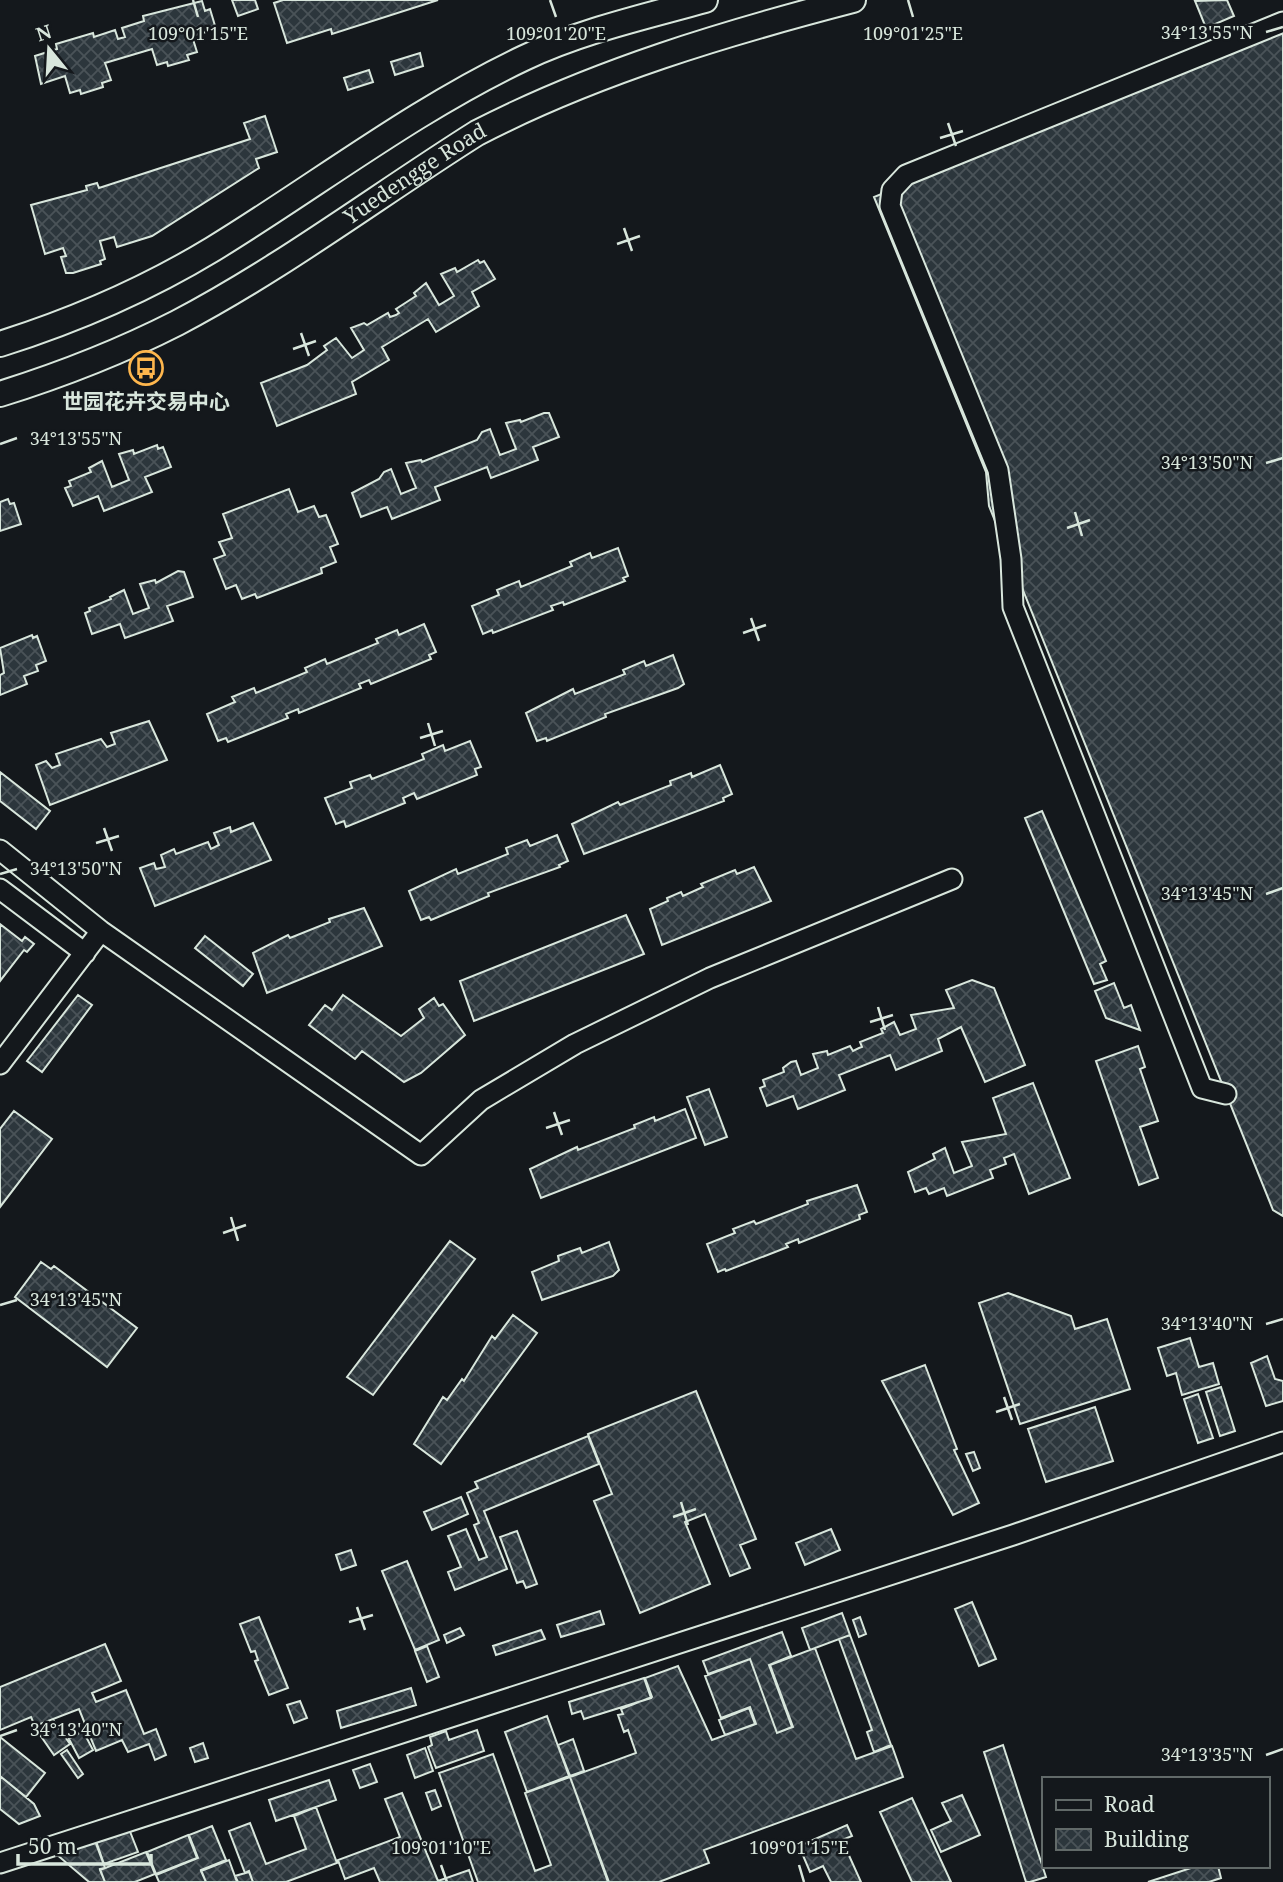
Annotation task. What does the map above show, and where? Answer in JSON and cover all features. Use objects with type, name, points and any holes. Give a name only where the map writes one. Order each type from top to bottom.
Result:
[{"type":"main road","points":[[0,344],[102,306],[210,251],[432,110],[526,57],[591,32],[705,0]]},
{"type":"main road","name":"Yuedengge Road","points":[[0,394],[51,379],[178,322],[235,290],[477,133],[517,112],[569,90],[665,57],[782,18],[853,0]]},
{"type":"street","points":[[1226,1094],[1202,1088],[1013,607],[1011,559],[998,470],[890,206],[892,190],[906,175],[1283,22]]},
{"type":"street","points":[[0,850],[102,931],[421,1155],[481,1100],[575,1044],[710,978],[953,879]]},
{"type":"street","points":[[0,889],[85,953]]},
{"type":"street","points":[[0,1064],[102,931]]},
{"type":"street","points":[[0,1863],[1000,1539],[1283,1442]]},
{"type":"building","points":[[232,0],[255,0],[258,9],[238,16]]},
{"type":"building","points":[[283,0],[438,0],[332,34],[331,29],[287,43],[274,3]]},
{"type":"building","points":[[1227,0],[1234,16],[1206,28],[1195,1]]},
{"type":"building","points":[[202,1],[205,11],[210,9],[216,29],[192,36],[197,52],[187,55],[189,60],[168,66],[167,62],[157,65],[152,49],[105,63],[111,80],[102,83],[103,87],[81,94],[80,90],[70,93],[65,76],[41,84],[35,56],[57,49],[56,44],[93,33],[94,37],[115,30],[118,39],[125,37],[122,28],[144,21],[143,16]]},
{"type":"building","points":[[1283,13],[1283,1216],[1273,1210],[989,506],[986,472],[874,197],[1081,112]]},
{"type":"building","points":[[420,53],[423,66],[395,75],[391,62]]},
{"type":"building","points":[[369,70],[373,82],[348,90],[344,78]]},
{"type":"building","points":[[265,116],[277,152],[256,159],[259,168],[152,236],[117,247],[114,237],[100,241],[105,259],[100,261],[101,264],[73,273],[66,273],[61,257],[66,256],[63,248],[45,254],[31,205],[87,190],[86,186],[97,183],[99,188],[250,139],[244,123]]},
{"type":"building","points":[[478,260],[480,263],[484,261],[495,279],[472,292],[479,306],[436,332],[428,319],[382,347],[389,360],[352,382],[356,394],[277,426],[261,383],[307,365],[327,350],[324,346],[336,338],[352,358],[364,350],[351,328],[364,323],[367,325],[388,313],[390,317],[396,315],[399,313],[396,309],[416,296],[414,293],[426,283],[439,305],[454,296],[441,274],[455,268],[457,272]]},
{"type":"building","points":[[549,413],[559,437],[533,447],[538,460],[491,478],[487,467],[435,487],[440,500],[392,519],[387,507],[361,517],[352,493],[379,479],[384,472],[391,469],[401,494],[416,488],[406,463],[422,462],[477,440],[482,432],[490,429],[500,455],[516,449],[506,423],[521,422]]},
{"type":"building","points":[[157,445],[158,449],[163,447],[171,467],[145,477],[152,492],[104,511],[98,496],[73,506],[65,488],[71,486],[69,481],[91,472],[89,468],[102,461],[112,487],[129,480],[119,454],[133,450],[134,454]]},
{"type":"building","points":[[289,489],[298,512],[314,506],[319,517],[326,515],[338,544],[330,547],[336,562],[321,568],[322,573],[257,598],[255,594],[242,599],[236,585],[226,589],[214,559],[225,555],[219,542],[232,538],[223,514]]},
{"type":"building","points":[[8,499],[10,504],[14,503],[21,524],[0,531],[0,502]]},
{"type":"building","points":[[618,548],[628,576],[623,578],[625,581],[564,605],[563,602],[551,606],[553,610],[493,633],[492,630],[483,634],[472,606],[499,595],[497,590],[519,581],[521,587],[572,566],[570,562],[590,553],[592,558]]},
{"type":"building","points":[[178,571],[184,572],[193,597],[167,606],[173,621],[125,638],[120,624],[92,634],[85,613],[90,611],[89,608],[124,590],[133,614],[149,608],[140,584],[155,580],[156,583]]},
{"type":"building","points":[[424,624],[436,652],[429,655],[431,659],[371,684],[369,680],[359,684],[361,688],[299,713],[298,709],[286,714],[288,718],[228,742],[226,738],[218,741],[207,714],[235,702],[232,697],[254,688],[256,693],[307,672],[305,668],[325,659],[327,664],[378,643],[376,639],[397,630],[399,635]]},
{"type":"building","points":[[32,635],[33,638],[37,636],[46,661],[36,665],[38,671],[24,676],[27,684],[0,695],[0,675],[4,673],[0,648]]},
{"type":"building","points":[[673,655],[684,684],[678,688],[605,714],[606,717],[547,741],[546,738],[537,741],[526,713],[573,689],[575,694],[625,674],[623,670],[644,661],[646,666]]},
{"type":"building","points":[[149,721],[167,760],[50,805],[36,765],[46,761],[52,768],[60,765],[56,754],[101,739],[107,747],[115,744],[111,733]]},
{"type":"building","points":[[470,741],[481,767],[475,769],[477,775],[417,799],[414,793],[403,798],[405,803],[346,827],[344,821],[336,824],[325,798],[352,788],[350,782],[370,775],[372,779],[424,759],[422,754],[443,745],[445,751]]},
{"type":"building","points":[[720,765],[732,794],[723,798],[724,801],[584,854],[572,824],[618,802],[620,805],[671,785],[670,781],[691,773],[692,777]]},
{"type":"building","points":[[0,772],[50,811],[36,829],[0,801]]},
{"type":"building","points":[[1042,811],[1106,961],[1100,964],[1107,980],[1094,984],[1025,818]]},
{"type":"building","points":[[253,823],[271,860],[155,906],[140,868],[154,863],[156,869],[165,867],[161,855],[174,849],[176,854],[208,842],[211,849],[219,845],[214,833],[230,827],[231,832]]},
{"type":"building","points":[[557,835],[568,861],[559,865],[560,867],[488,893],[489,896],[431,920],[429,917],[421,920],[409,891],[456,869],[458,874],[508,854],[506,848],[527,840],[530,846]]},
{"type":"building","points":[[754,867],[771,901],[662,945],[650,909],[668,901],[667,898],[681,892],[683,896],[703,887],[701,884],[735,870],[737,874]]},
{"type":"building","points":[[364,908],[382,946],[267,993],[253,953],[288,935],[290,938],[330,922],[329,919]]},
{"type":"building","points":[[626,915],[644,954],[474,1021],[460,981]]},
{"type":"building","points":[[0,924],[22,941],[25,937],[34,944],[27,952],[24,950],[0,981]]},
{"type":"building","points":[[205,936],[253,974],[243,986],[195,948]]},
{"type":"building","points":[[972,980],[994,988],[1025,1065],[985,1082],[961,1027],[938,1039],[942,1051],[896,1070],[890,1055],[839,1075],[845,1090],[798,1109],[793,1096],[767,1106],[760,1088],[765,1086],[763,1080],[784,1072],[783,1068],[791,1062],[796,1061],[801,1075],[818,1068],[813,1054],[827,1051],[828,1055],[850,1046],[853,1051],[862,1047],[860,1042],[883,1033],[881,1029],[894,1022],[900,1035],[916,1029],[911,1015],[954,1008],[946,990]]},
{"type":"building","points":[[1114,983],[1124,1008],[1131,1005],[1140,1030],[1106,1018],[1095,991]]},
{"type":"building","points":[[78,995],[92,1005],[42,1072],[27,1061]]},
{"type":"building","points":[[343,995],[401,1036],[424,1018],[419,1009],[434,998],[439,1006],[443,1004],[465,1035],[421,1073],[404,1082],[362,1051],[355,1059],[309,1025],[325,1005],[332,1010]]},
{"type":"building","points":[[1138,1046],[1145,1067],[1140,1069],[1158,1121],[1140,1127],[1158,1178],[1139,1185],[1096,1061]]},
{"type":"building","points":[[1033,1083],[1070,1178],[1029,1194],[1014,1154],[1004,1158],[1006,1164],[990,1170],[993,1178],[947,1196],[944,1188],[929,1194],[926,1188],[915,1192],[908,1172],[935,1159],[933,1154],[945,1148],[954,1173],[972,1166],[962,1142],[1006,1134],[993,1098]]},
{"type":"building","points":[[709,1089],[727,1137],[705,1145],[687,1097]]},
{"type":"building","points":[[685,1109],[696,1138],[541,1198],[530,1169],[577,1147],[578,1150],[635,1128],[634,1125],[654,1117],[655,1121]]},
{"type":"building","points":[[14,1111],[52,1139],[0,1207],[0,1129]]},
{"type":"building","points":[[857,1185],[867,1212],[859,1215],[860,1219],[799,1243],[798,1239],[786,1244],[788,1247],[718,1272],[707,1244],[735,1233],[733,1229],[754,1221],[756,1224],[808,1204],[807,1201]]},
{"type":"building","points":[[450,1241],[475,1259],[373,1395],[347,1377]]},
{"type":"building","points":[[609,1242],[619,1270],[613,1276],[542,1300],[532,1272],[559,1261],[558,1256],[580,1248],[582,1253]]},
{"type":"building","points":[[41,1262],[51,1269],[54,1266],[137,1328],[107,1367],[15,1297]]},
{"type":"building","points":[[1008,1293],[1071,1316],[1075,1329],[1107,1319],[1130,1389],[1020,1424],[979,1303]]},
{"type":"building","points":[[513,1315],[537,1333],[441,1464],[414,1444],[443,1397],[447,1400],[462,1379],[464,1381],[492,1336],[495,1339]]},
{"type":"building","points":[[1190,1338],[1199,1367],[1213,1363],[1219,1384],[1182,1395],[1176,1373],[1167,1376],[1158,1348]]},
{"type":"building","points":[[1267,1356],[1275,1379],[1283,1381],[1283,1401],[1266,1406],[1251,1363]]},
{"type":"building","points":[[925,1365],[957,1449],[954,1450],[979,1503],[953,1515],[882,1381]]},
{"type":"building","points":[[1221,1387],[1235,1431],[1220,1436],[1206,1392]]},
{"type":"building","points":[[696,1391],[756,1539],[740,1545],[750,1568],[730,1576],[705,1514],[685,1522],[710,1584],[640,1613],[594,1501],[612,1494],[588,1434]]},
{"type":"building","points":[[1198,1394],[1213,1438],[1198,1443],[1184,1399]]},
{"type":"building","points":[[1095,1407],[1113,1461],[1046,1482],[1028,1429]]},
{"type":"building","points":[[588,1436],[599,1464],[484,1511],[507,1569],[455,1590],[448,1572],[461,1567],[448,1536],[466,1529],[479,1560],[487,1557],[474,1525],[479,1523],[467,1493],[478,1488],[475,1482]]},
{"type":"building","points":[[974,1452],[980,1468],[973,1471],[966,1454]]},
{"type":"building","points":[[461,1497],[468,1514],[432,1530],[424,1512]]},
{"type":"building","points":[[831,1529],[840,1550],[805,1565],[796,1543]]},
{"type":"building","points":[[517,1531],[537,1584],[526,1588],[523,1581],[517,1583],[500,1537]]},
{"type":"building","points":[[351,1550],[356,1565],[341,1570],[336,1555]]},
{"type":"building","points":[[407,1561],[439,1640],[415,1650],[382,1571]]},
{"type":"building","points":[[972,1602],[996,1659],[979,1666],[955,1609]]},
{"type":"building","points":[[600,1611],[604,1624],[561,1637],[557,1625]]},
{"type":"building","points":[[842,1613],[850,1635],[810,1650],[802,1628]]},
{"type":"building","points":[[259,1617],[288,1688],[269,1695],[255,1661],[258,1660],[255,1651],[251,1652],[240,1624]]},
{"type":"building","points":[[860,1617],[866,1634],[859,1637],[853,1620]]},
{"type":"building","points":[[460,1628],[464,1635],[447,1643],[444,1635]]},
{"type":"building","points":[[541,1630],[545,1639],[496,1655],[493,1646]]},
{"type":"building","points":[[782,1632],[791,1656],[769,1665],[792,1727],[777,1733],[750,1659],[708,1674],[703,1661]]},
{"type":"building","points":[[850,1635],[891,1745],[874,1752],[867,1732],[872,1730],[839,1639]]},
{"type":"building","points":[[105,1644],[121,1681],[92,1693],[96,1702],[126,1690],[144,1734],[156,1729],[166,1755],[155,1760],[149,1744],[128,1752],[122,1740],[96,1751],[79,1709],[35,1726],[31,1717],[0,1730],[0,1687]]},
{"type":"building","points":[[427,1646],[439,1677],[427,1682],[415,1651]]},
{"type":"building","points":[[815,1648],[856,1759],[892,1746],[903,1777],[704,1850],[709,1863],[659,1882],[609,1882],[570,1777],[636,1753],[628,1730],[624,1732],[618,1715],[623,1714],[621,1709],[652,1697],[645,1678],[678,1666],[712,1740],[756,1724],[750,1707],[721,1718],[705,1676],[750,1659],[777,1733],[793,1727],[770,1665]]},
{"type":"building","points":[[644,1678],[651,1698],[584,1719],[581,1711],[572,1714],[569,1702]]},
{"type":"building","points":[[411,1688],[416,1705],[341,1728],[337,1711]]},
{"type":"building","points":[[300,1701],[307,1718],[294,1723],[287,1705]]},
{"type":"building","points":[[749,1708],[755,1724],[725,1735],[719,1720]]},
{"type":"building","points":[[547,1716],[569,1776],[527,1792],[505,1732]]},
{"type":"building","points":[[54,1721],[70,1744],[54,1755],[38,1732]]},
{"type":"building","points":[[477,1730],[484,1751],[436,1768],[428,1747],[432,1745],[430,1737],[446,1731],[449,1740]]},
{"type":"building","points":[[83,1731],[93,1750],[79,1758],[69,1739]]},
{"type":"building","points":[[0,1737],[45,1773],[26,1797],[0,1776]]},
{"type":"building","points":[[573,1739],[584,1771],[570,1776],[558,1745]]},
{"type":"building","points":[[203,1743],[208,1758],[195,1762],[190,1748]]},
{"type":"building","points":[[1003,1745],[1046,1877],[1026,1882],[984,1752]]},
{"type":"building","points":[[425,1748],[433,1771],[415,1778],[407,1755]]},
{"type":"building","points":[[67,1750],[83,1774],[78,1778],[61,1754]]},
{"type":"building","points":[[493,1754],[535,1871],[551,1865],[525,1793],[570,1777],[608,1882],[478,1882],[439,1773]]},
{"type":"building","points":[[370,1764],[377,1782],[360,1788],[353,1770]]},
{"type":"building","points":[[0,1776],[34,1804],[40,1816],[19,1824],[0,1809]]},
{"type":"building","points":[[329,1780],[336,1800],[276,1821],[269,1800]]},
{"type":"building","points":[[435,1790],[441,1806],[432,1810],[426,1793]]},
{"type":"building","points":[[402,1793],[438,1881],[469,1870],[473,1882],[380,1882],[374,1868],[345,1879],[338,1860],[400,1837],[385,1799]]},
{"type":"building","points":[[962,1795],[980,1835],[941,1852],[931,1830],[951,1821],[942,1803]]},
{"type":"building","points":[[912,1798],[951,1882],[912,1882],[880,1812]]},
{"type":"building","points":[[316,1807],[337,1863],[286,1882],[253,1882],[249,1871],[245,1873],[229,1831],[250,1823],[266,1864],[306,1849],[294,1816]]},
{"type":"building","points":[[847,1825],[852,1836],[842,1840],[861,1882],[831,1882],[823,1866],[810,1872],[799,1846]]},
{"type":"building","points":[[212,1826],[226,1860],[201,1870],[206,1882],[159,1882],[156,1875],[198,1858],[189,1835]]},
{"type":"building","points":[[129,1829],[138,1852],[104,1864],[96,1841]]},
{"type":"building","points":[[188,1835],[197,1858],[156,1874],[147,1852]]},
{"type":"building","points":[[95,1841],[105,1868],[100,1869],[105,1882],[89,1882],[56,1854]]},
{"type":"building","points":[[146,1852],[155,1874],[135,1882],[105,1882],[100,1870]]},
{"type":"building","points":[[229,1860],[237,1882],[206,1882],[201,1871]]},
{"type":"building","points":[[1191,1868],[1218,1868],[1221,1878],[1209,1882],[1148,1882]]},
{"type":"building","points":[[249,1872],[253,1882],[238,1882],[235,1876]]},
{"type":"place","name":"世园花卉交易中心","points":[[146,368]]}]
